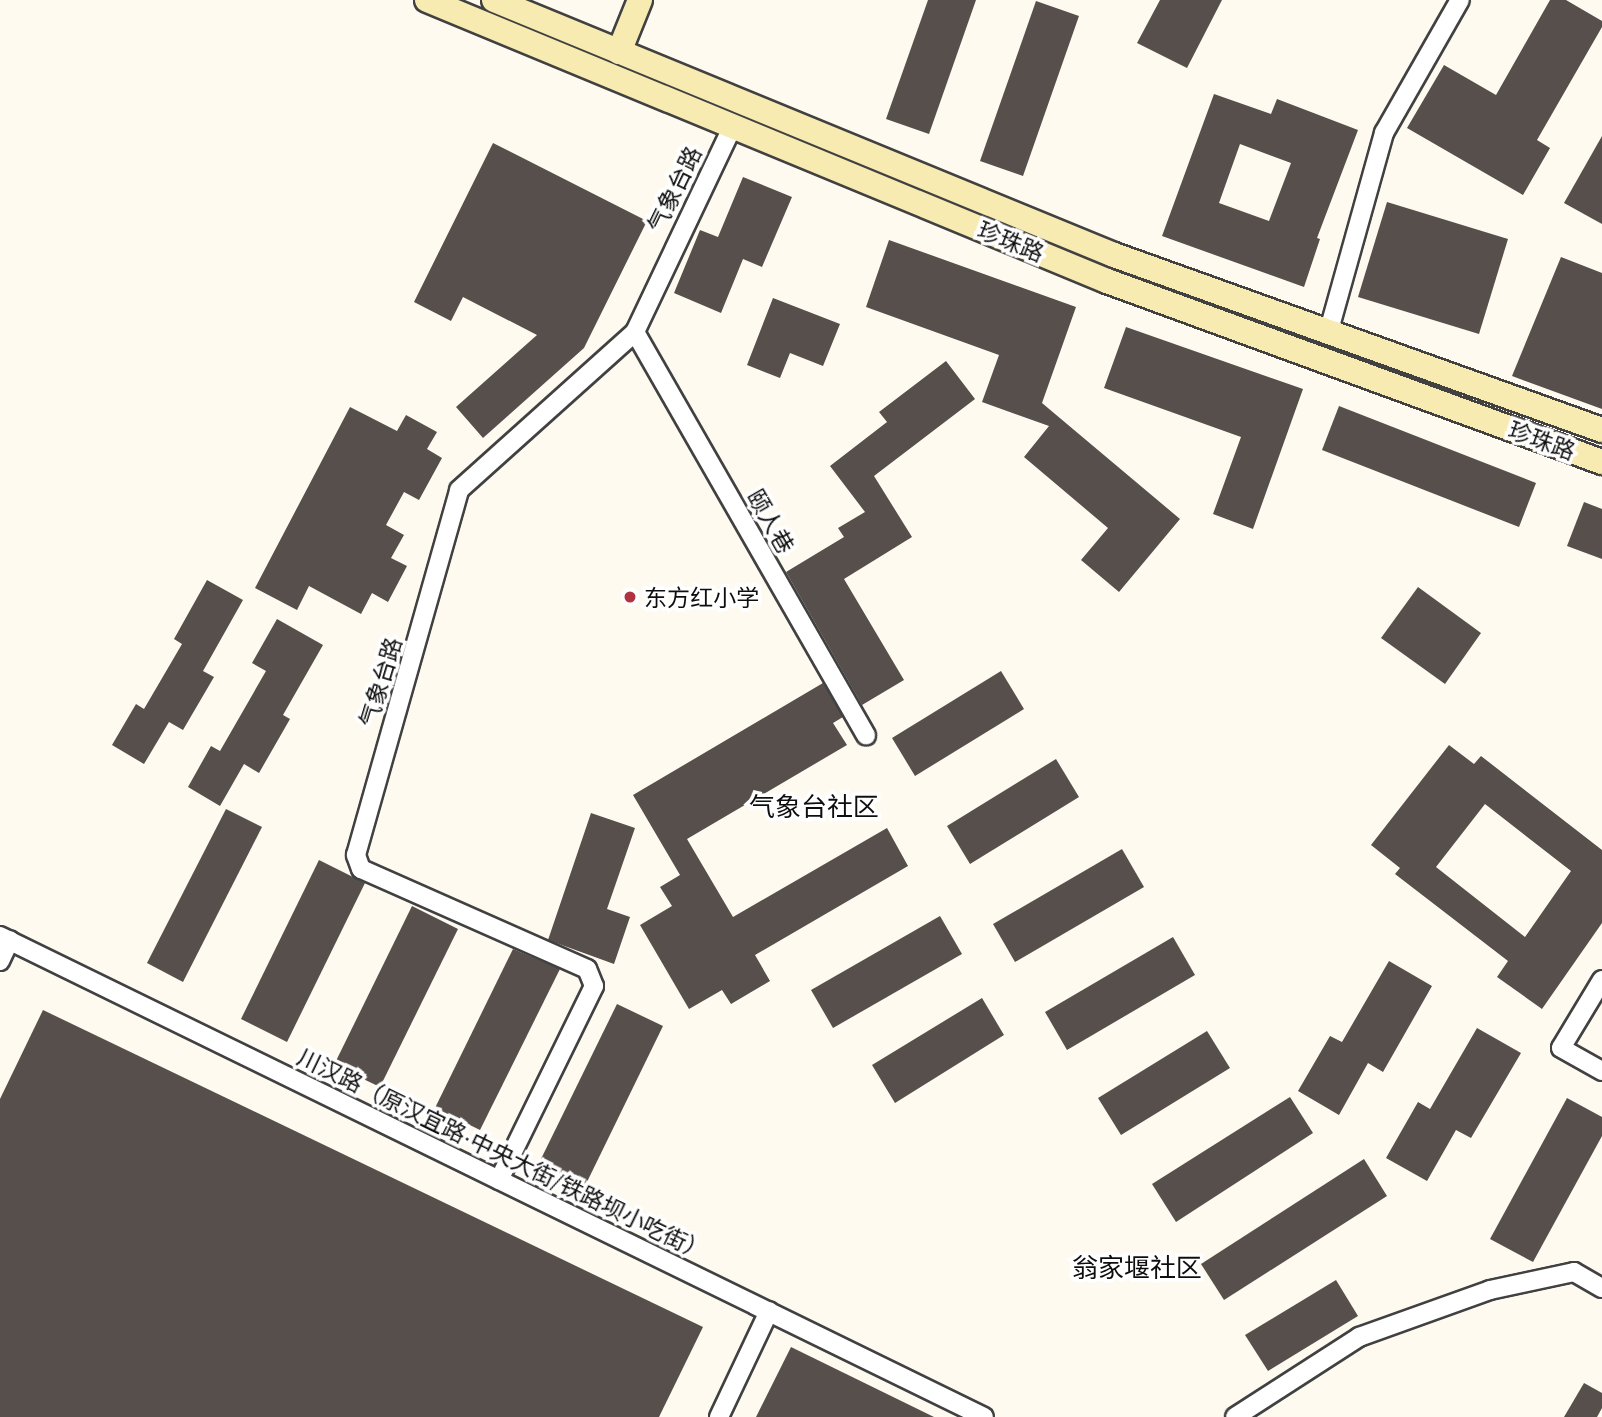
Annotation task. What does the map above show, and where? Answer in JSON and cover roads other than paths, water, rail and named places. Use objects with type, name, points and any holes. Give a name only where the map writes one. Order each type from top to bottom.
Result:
[{"type":"main road","name":"珍珠路","points":[[427,0],[1107,281],[1602,462]]},
{"type":"main road","name":"珍珠路","points":[[494,0],[1114,255],[1602,430]]},
{"type":"main road","points":[[620,52],[640,0]]},
{"type":"street","points":[[1329,330],[1384,133],[1460,0]]},
{"type":"street","name":"气象台路","points":[[499,1180],[594,986],[587,969],[361,869],[356,855],[459,490],[635,332],[732,128]]},
{"type":"street","name":"颐人巷","points":[[635,332],[866,735]]},
{"type":"street","points":[[0,961],[5,938]]},
{"type":"street","name":"川汉路（原汉宜路·中央大街/铁路坝小吃街）","points":[[5,938],[984,1417]]},
{"type":"street","points":[[1602,980],[1561,1048],[1602,1071]]},
{"type":"street","points":[[1235,1417],[1359,1337],[1490,1290],[1573,1272],[1602,1288]]},
{"type":"street","points":[[719,1417],[769,1311]]},
{"type":"place","name":"东方红小学","points":[[630,597]]},
{"type":"district","name":"气象台社区","points":[[814,807]]},
{"type":"district","name":"翁家堰社区","points":[[1137,1268]]}]
